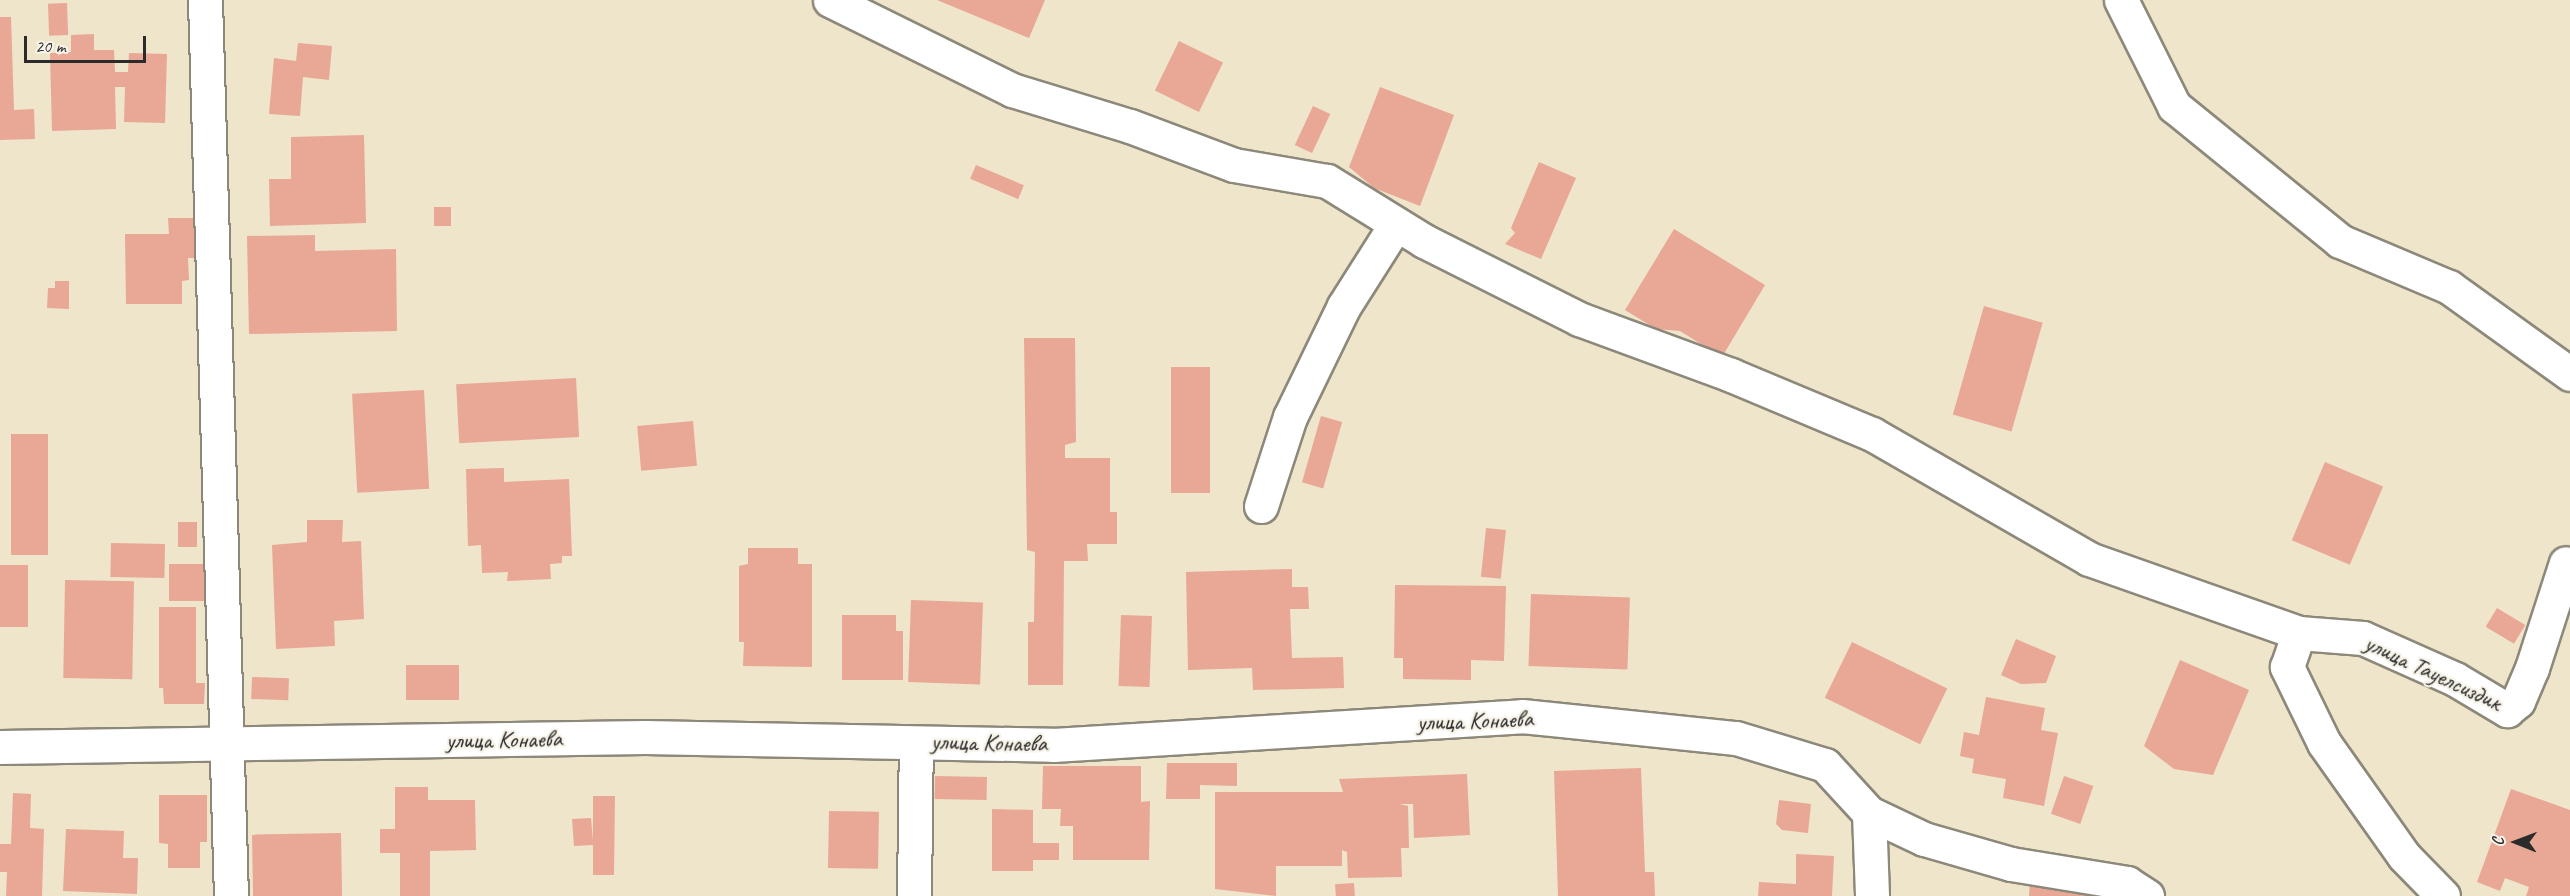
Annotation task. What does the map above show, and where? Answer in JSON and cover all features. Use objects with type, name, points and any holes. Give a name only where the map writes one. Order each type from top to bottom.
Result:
[{"type":"street","points":[[205,0],[231,896]]},
{"type":"street","points":[[2121,0],[2174,106],[2340,240],[2449,287],[2570,374]]},
{"type":"street","points":[[838,2],[1012,90],[1130,126],[1234,165],[1327,181],[1396,224],[1579,319],[1731,375],[1872,434],[2089,559],[2299,633],[2287,667],[2324,743],[2404,856],[2443,896]]},
{"type":"street","points":[[1261,506],[1295,407],[1344,306],[1396,224]]},
{"type":"street","name":"улица Тауелсиздик","points":[[2299,633],[2362,638],[2456,679],[2507,710],[2518,701],[2532,668],[2566,564]]},
{"type":"street","name":"улица Конаева","points":[[0,747],[645,737],[1053,744],[1522,716],[1736,738],[1825,765],[1869,813]]},
{"type":"street","points":[[914,896],[916,743]]},
{"type":"street","points":[[1872,896],[1869,813],[1935,842],[2011,864],[2127,883],[2147,896]]},
{"type":"building","points":[[937,0],[1045,0],[1029,38]]},
{"type":"building","points":[[67,3],[68,35],[49,36],[48,4]]},
{"type":"building","points":[[0,17],[11,17],[14,110],[34,109],[35,139],[0,140]]},
{"type":"building","points":[[94,34],[94,50],[114,50],[115,72],[128,72],[129,53],[167,54],[165,123],[124,122],[125,87],[115,87],[116,129],[52,131],[50,53],[71,52],[71,35]]},
{"type":"building","points":[[1179,41],[1223,62],[1199,112],[1155,90]]},
{"type":"building","points":[[298,43],[332,46],[329,80],[303,77],[300,116],[269,114],[274,58],[296,61]]},
{"type":"building","points":[[1380,87],[1454,115],[1420,206],[1374,188],[1349,167]]},
{"type":"building","points":[[1313,106],[1330,114],[1312,153],[1295,145]]},
{"type":"building","points":[[364,135],[366,223],[270,226],[269,179],[291,179],[291,137]]},
{"type":"building","points":[[1539,162],[1576,178],[1541,259],[1505,244],[1515,233],[1511,228]]},
{"type":"building","points":[[976,165],[1024,185],[1018,199],[970,179]]},
{"type":"building","points":[[434,207],[451,207],[451,226],[434,226]]},
{"type":"building","points":[[168,218],[196,218],[197,258],[188,258],[189,280],[182,281],[182,304],[126,304],[125,234],[169,234]]},
{"type":"building","points":[[1674,229],[1765,285],[1722,357],[1680,331],[1656,329],[1625,310]]},
{"type":"building","points":[[315,235],[315,251],[396,249],[397,331],[249,334],[247,236]]},
{"type":"building","points":[[55,281],[69,281],[69,309],[47,308],[48,288],[55,288]]},
{"type":"building","points":[[1984,306],[2043,323],[2011,431],[1953,415]]},
{"type":"building","points":[[1024,338],[1075,338],[1076,442],[1065,445],[1065,458],[1110,458],[1110,512],[1117,512],[1117,544],[1087,544],[1088,561],[1064,561],[1063,685],[1028,685],[1028,622],[1034,622],[1035,552],[1027,550]]},
{"type":"building","points":[[1171,367],[1210,367],[1210,493],[1171,493]]},
{"type":"building","points":[[576,378],[579,437],[459,443],[456,384]]},
{"type":"building","points":[[424,390],[429,489],[357,493],[352,394]]},
{"type":"building","points":[[1321,416],[1342,422],[1323,488],[1302,482]]},
{"type":"building","points":[[693,421],[697,466],[641,471],[637,426]]},
{"type":"building","points":[[11,434],[48,434],[48,555],[11,555]]},
{"type":"building","points":[[2325,462],[2383,487],[2350,565],[2292,540]]},
{"type":"building","points":[[504,468],[504,482],[569,479],[572,556],[562,556],[562,563],[550,564],[551,579],[507,581],[508,572],[482,573],[481,545],[468,546],[466,469]]},
{"type":"building","points":[[307,520],[343,520],[342,542],[361,541],[364,619],[334,621],[335,646],[276,649],[272,545],[307,542]]},
{"type":"building","points":[[178,522],[197,522],[197,547],[178,547]]},
{"type":"building","points":[[1486,528],[1506,530],[1501,579],[1481,577]]},
{"type":"building","points":[[111,543],[165,544],[164,578],[110,577]]},
{"type":"building","points":[[748,548],[798,548],[798,564],[812,564],[812,667],[743,666],[744,642],[739,642],[739,566],[748,564]]},
{"type":"building","points":[[169,564],[206,564],[206,601],[169,601]]},
{"type":"building","points":[[0,565],[28,565],[28,627],[0,627]]},
{"type":"building","points":[[1292,569],[1292,587],[1308,587],[1309,609],[1290,609],[1292,658],[1343,657],[1344,688],[1253,690],[1252,668],[1188,670],[1186,572]]},
{"type":"building","points":[[65,580],[134,581],[132,679],[63,678]]},
{"type":"building","points":[[1395,585],[1506,586],[1504,661],[1471,660],[1471,680],[1403,679],[1403,658],[1394,658]]},
{"type":"building","points":[[1531,594],[1630,597],[1627,669],[1528,666]]},
{"type":"building","points":[[911,600],[983,603],[980,684],[908,682]]},
{"type":"building","points":[[159,607],[196,607],[196,683],[205,683],[204,704],[164,704],[163,688],[159,688]]},
{"type":"building","points":[[2497,608],[2525,625],[2514,644],[2486,627]]},
{"type":"building","points":[[842,615],[896,615],[896,631],[903,631],[903,680],[842,680]]},
{"type":"building","points":[[1121,615],[1152,616],[1150,687],[1119,686]]},
{"type":"building","points":[[2016,639],[2056,656],[2046,683],[2021,684],[2001,675]]},
{"type":"building","points":[[1852,642],[1947,688],[1920,744],[1825,698]]},
{"type":"building","points":[[2180,660],[2249,690],[2213,775],[2174,769],[2144,746]]},
{"type":"building","points":[[406,665],[459,665],[459,700],[406,700]]},
{"type":"building","points":[[252,677],[289,678],[288,700],[251,699]]},
{"type":"building","points":[[1986,697],[2045,708],[2041,730],[2058,733],[2044,806],[2003,798],[2006,779],[1972,773],[1974,759],[1960,756],[1964,732],[1979,735]]},
{"type":"building","points":[[1167,763],[1237,763],[1237,786],[1200,785],[1200,799],[1166,799]]},
{"type":"building","points":[[1043,766],[1141,766],[1141,802],[1150,801],[1149,860],[1073,860],[1073,826],[1060,826],[1061,809],[1042,809]]},
{"type":"building","points":[[1641,768],[1645,872],[1654,872],[1655,896],[1558,896],[1554,771]]},
{"type":"building","points":[[1467,774],[1470,835],[1414,838],[1413,804],[1399,804],[1408,806],[1409,848],[1401,848],[1402,877],[1348,878],[1347,852],[1342,850],[1342,866],[1276,866],[1276,896],[1215,889],[1215,792],[1343,792],[1339,779]]},
{"type":"building","points":[[935,776],[987,777],[987,800],[935,799]]},
{"type":"building","points":[[2064,776],[2093,786],[2080,824],[2051,814]]},
{"type":"building","points":[[395,787],[428,787],[428,800],[475,800],[476,850],[430,851],[430,896],[400,896],[400,853],[380,853],[380,829],[395,829]]},
{"type":"building","points":[[2511,789],[2570,810],[2570,896],[2526,896],[2529,887],[2505,878],[2500,891],[2477,882]]},
{"type":"building","points":[[13,793],[31,794],[30,828],[44,829],[42,896],[6,896],[7,872],[0,872],[0,844],[11,844]]},
{"type":"building","points":[[159,795],[207,795],[207,842],[200,842],[200,868],[168,868],[168,844],[159,843]]},
{"type":"building","points":[[593,796],[615,796],[614,875],[593,875],[593,845],[574,846],[572,819],[591,818],[593,841]]},
{"type":"building","points":[[1779,800],[1811,804],[1808,833],[1782,830],[1776,824]]},
{"type":"building","points":[[992,809],[1033,810],[1033,843],[1059,843],[1059,860],[1033,860],[1033,871],[992,871]]},
{"type":"building","points":[[829,811],[879,812],[878,869],[828,868]]},
{"type":"building","points":[[66,829],[124,831],[123,858],[138,858],[137,894],[63,891]]},
{"type":"building","points":[[341,833],[342,896],[253,896],[252,835]]},
{"type":"building","points":[[1796,854],[1834,856],[1832,896],[1758,896],[1759,882],[1796,884]]},
{"type":"building","points":[[2030,881],[2103,885],[2102,896],[2029,896]]},
{"type":"building","points":[[1354,883],[1355,896],[1336,896],[1335,884]]}]
